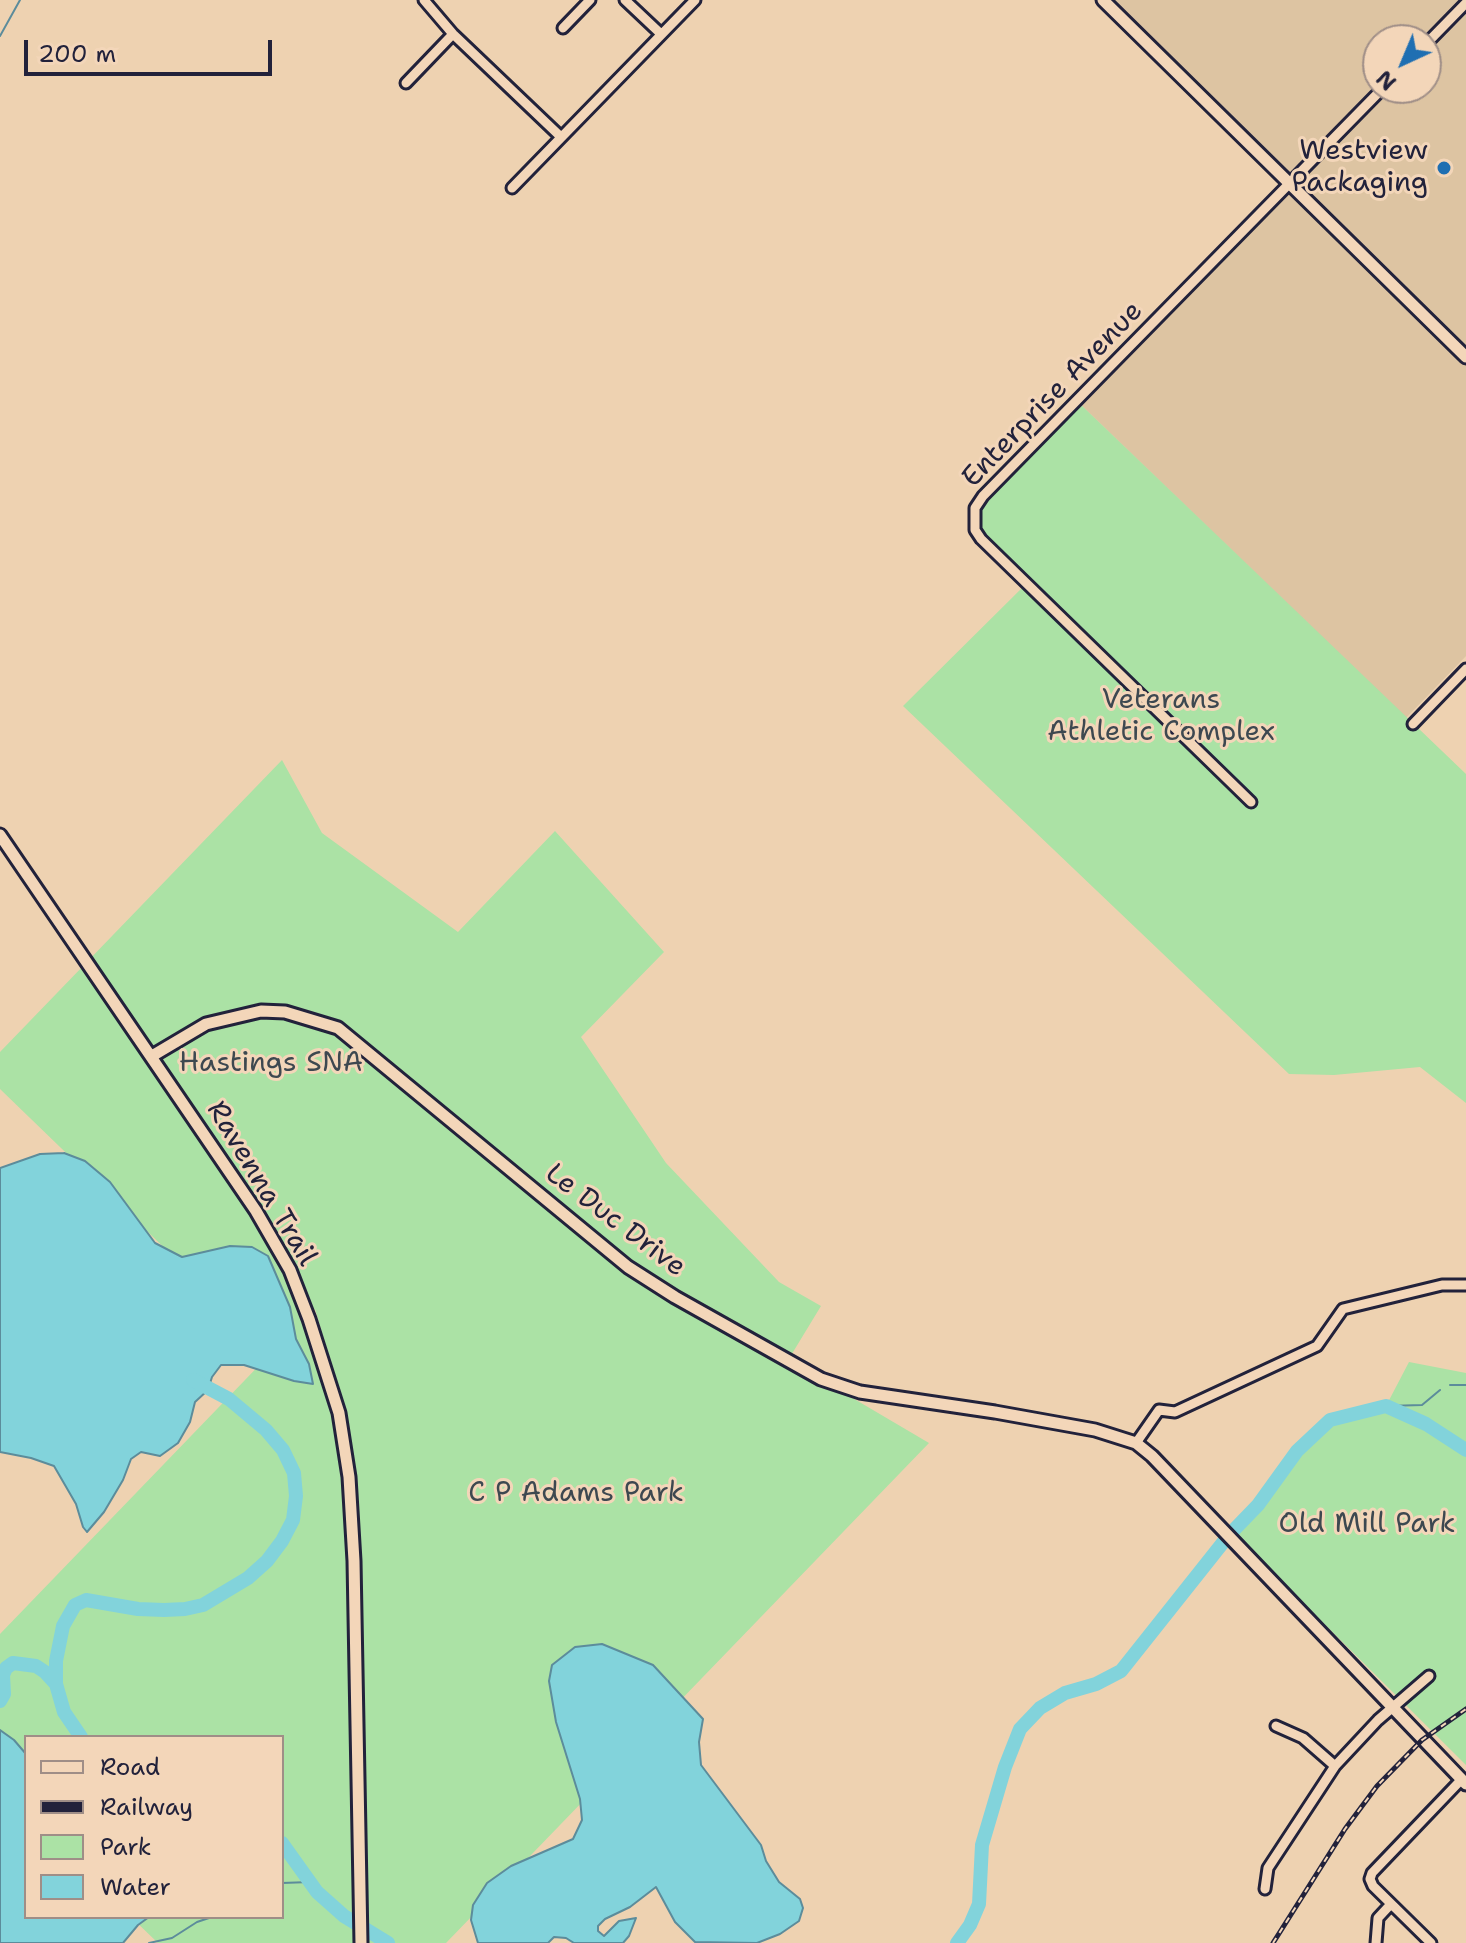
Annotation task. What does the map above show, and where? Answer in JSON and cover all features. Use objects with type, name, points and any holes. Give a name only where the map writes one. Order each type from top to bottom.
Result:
[{"type":"street","points":[[424,0],[453,34],[561,137]]},
{"type":"street","points":[[563,28],[590,0]]},
{"type":"street","points":[[625,0],[661,34]]},
{"type":"street","points":[[512,188],[695,0]]},
{"type":"street","points":[[1103,0],[1466,357]]},
{"type":"street","points":[[1442,28],[1466,3]]},
{"type":"street","points":[[406,83],[453,34]]},
{"type":"street","name":"Enterprise Avenue","points":[[1251,802],[981,539],[973,520],[975,508],[983,496],[1367,104]]},
{"type":"street","points":[[1413,724],[1466,669]]},
{"type":"street","name":"Ravenna Trail","points":[[0,835],[256,1211],[290,1270],[309,1319],[339,1413],[349,1477],[354,1561],[361,1943]]},
{"type":"street","name":"Le Duc Drive","points":[[152,1056],[206,1024],[261,1011],[285,1012],[338,1028],[628,1267],[821,1379],[860,1392],[1066,1425],[1116,1435],[1136,1443]]},
{"type":"street","points":[[1431,1943],[1373,1886],[1370,1879],[1372,1873],[1464,1782],[1136,1443],[1159,1410],[1175,1412],[1317,1346],[1343,1309],[1442,1285],[1466,1285]]},
{"type":"street","points":[[1265,1889],[1268,1868],[1335,1766],[1429,1676]]},
{"type":"street","points":[[1276,1726],[1303,1738],[1335,1766]]},
{"type":"street","points":[[1376,1943],[1378,1918],[1391,1904]]},
{"type":"shaded area","points":[[1103,0],[1466,0],[1466,656],[1406,718],[1077,401],[1289,184]]},
{"type":"green space","name":"Veterans Athletic Complex","points":[[1077,401],[1466,774],[1466,1103],[1420,1067],[1334,1075],[1289,1074],[903,706],[1027,583],[981,539],[975,508]]},
{"type":"green space","points":[[282,760],[322,833],[458,932],[555,831],[664,952],[581,1037],[666,1163],[779,1282],[821,1306],[790,1357],[598,1248],[929,1443],[446,1943],[366,1943],[361,1547],[357,1489],[345,1413],[315,1309],[308,1316],[337,1419],[348,1504],[355,1943],[158,1943],[133,1919],[284,1919],[284,1735],[24,1735],[24,1813],[0,1790],[0,1634],[272,1352],[0,1089],[0,1052]]},
{"type":"green space","name":"Old Mill Park","points":[[1409,1362],[1466,1373],[1466,1765],[1232,1532],[1258,1505],[1297,1451],[1330,1420],[1386,1406]]},
{"type":"water","points":[[64,1153],[85,1161],[110,1182],[155,1243],[182,1257],[230,1246],[252,1247],[268,1256],[290,1307],[296,1339],[309,1364],[313,1384],[244,1365],[221,1365],[212,1377],[208,1390],[195,1402],[190,1422],[178,1443],[160,1456],[141,1452],[131,1459],[123,1480],[104,1512],[87,1532],[76,1504],[54,1466],[0,1452],[0,1168],[40,1154]]},
{"type":"water","points":[[602,1644],[653,1665],[703,1719],[699,1742],[701,1765],[761,1845],[766,1861],[779,1882],[800,1899],[803,1908],[799,1921],[780,1934],[757,1943],[695,1942],[675,1922],[656,1887],[598,1926],[598,1931],[604,1936],[619,1921],[636,1918],[623,1943],[574,1943],[566,1938],[554,1937],[548,1943],[478,1943],[471,1920],[473,1905],[487,1883],[511,1866],[573,1839],[582,1820],[580,1799],[556,1722],[549,1681],[552,1665],[575,1647]]},
{"type":"water","points":[[0,1730],[24,1752],[24,1919],[146,1919],[123,1943],[0,1943]]},
{"type":"waterway","points":[[0,36],[20,0]]},
{"type":"waterway","points":[[80,1735],[64,1712],[56,1684],[56,1661],[63,1626],[75,1605],[86,1600],[138,1609],[185,1609],[203,1605],[248,1578],[267,1561],[293,1520],[296,1496],[294,1473],[283,1450],[266,1430],[229,1399],[193,1380]]},
{"type":"waterway","points":[[1450,1385],[1466,1385]]},
{"type":"waterway","points":[[1386,1406],[1422,1405],[1440,1390]]},
{"type":"waterway","points":[[957,1943],[970,1925],[979,1904],[982,1845],[1005,1767],[1020,1729],[1040,1708],[1065,1693],[1096,1684],[1121,1671],[1229,1535],[1258,1505],[1297,1451],[1330,1420],[1386,1406],[1426,1424],[1466,1450]]},
{"type":"waterway","points":[[0,1701],[4,1694],[3,1675],[13,1663],[36,1666],[56,1684]]},
{"type":"waterway","points":[[284,1846],[317,1892],[344,1916],[388,1943]]},
{"type":"waterway","points":[[284,1883],[310,1882]]},
{"type":"waterway","points":[[149,1943],[172,1938],[206,1919]]},
{"type":"railway","points":[[1273,1943],[1345,1829],[1377,1786],[1422,1740],[1466,1709]]},
{"type":"place","name":"Westview Packaging","points":[[1444,168]]},
{"type":"park label","name":"Hastings SNA","points":[[271,1064]]},
{"type":"park label","name":"C P Adams Park","points":[[576,1494]]}]
